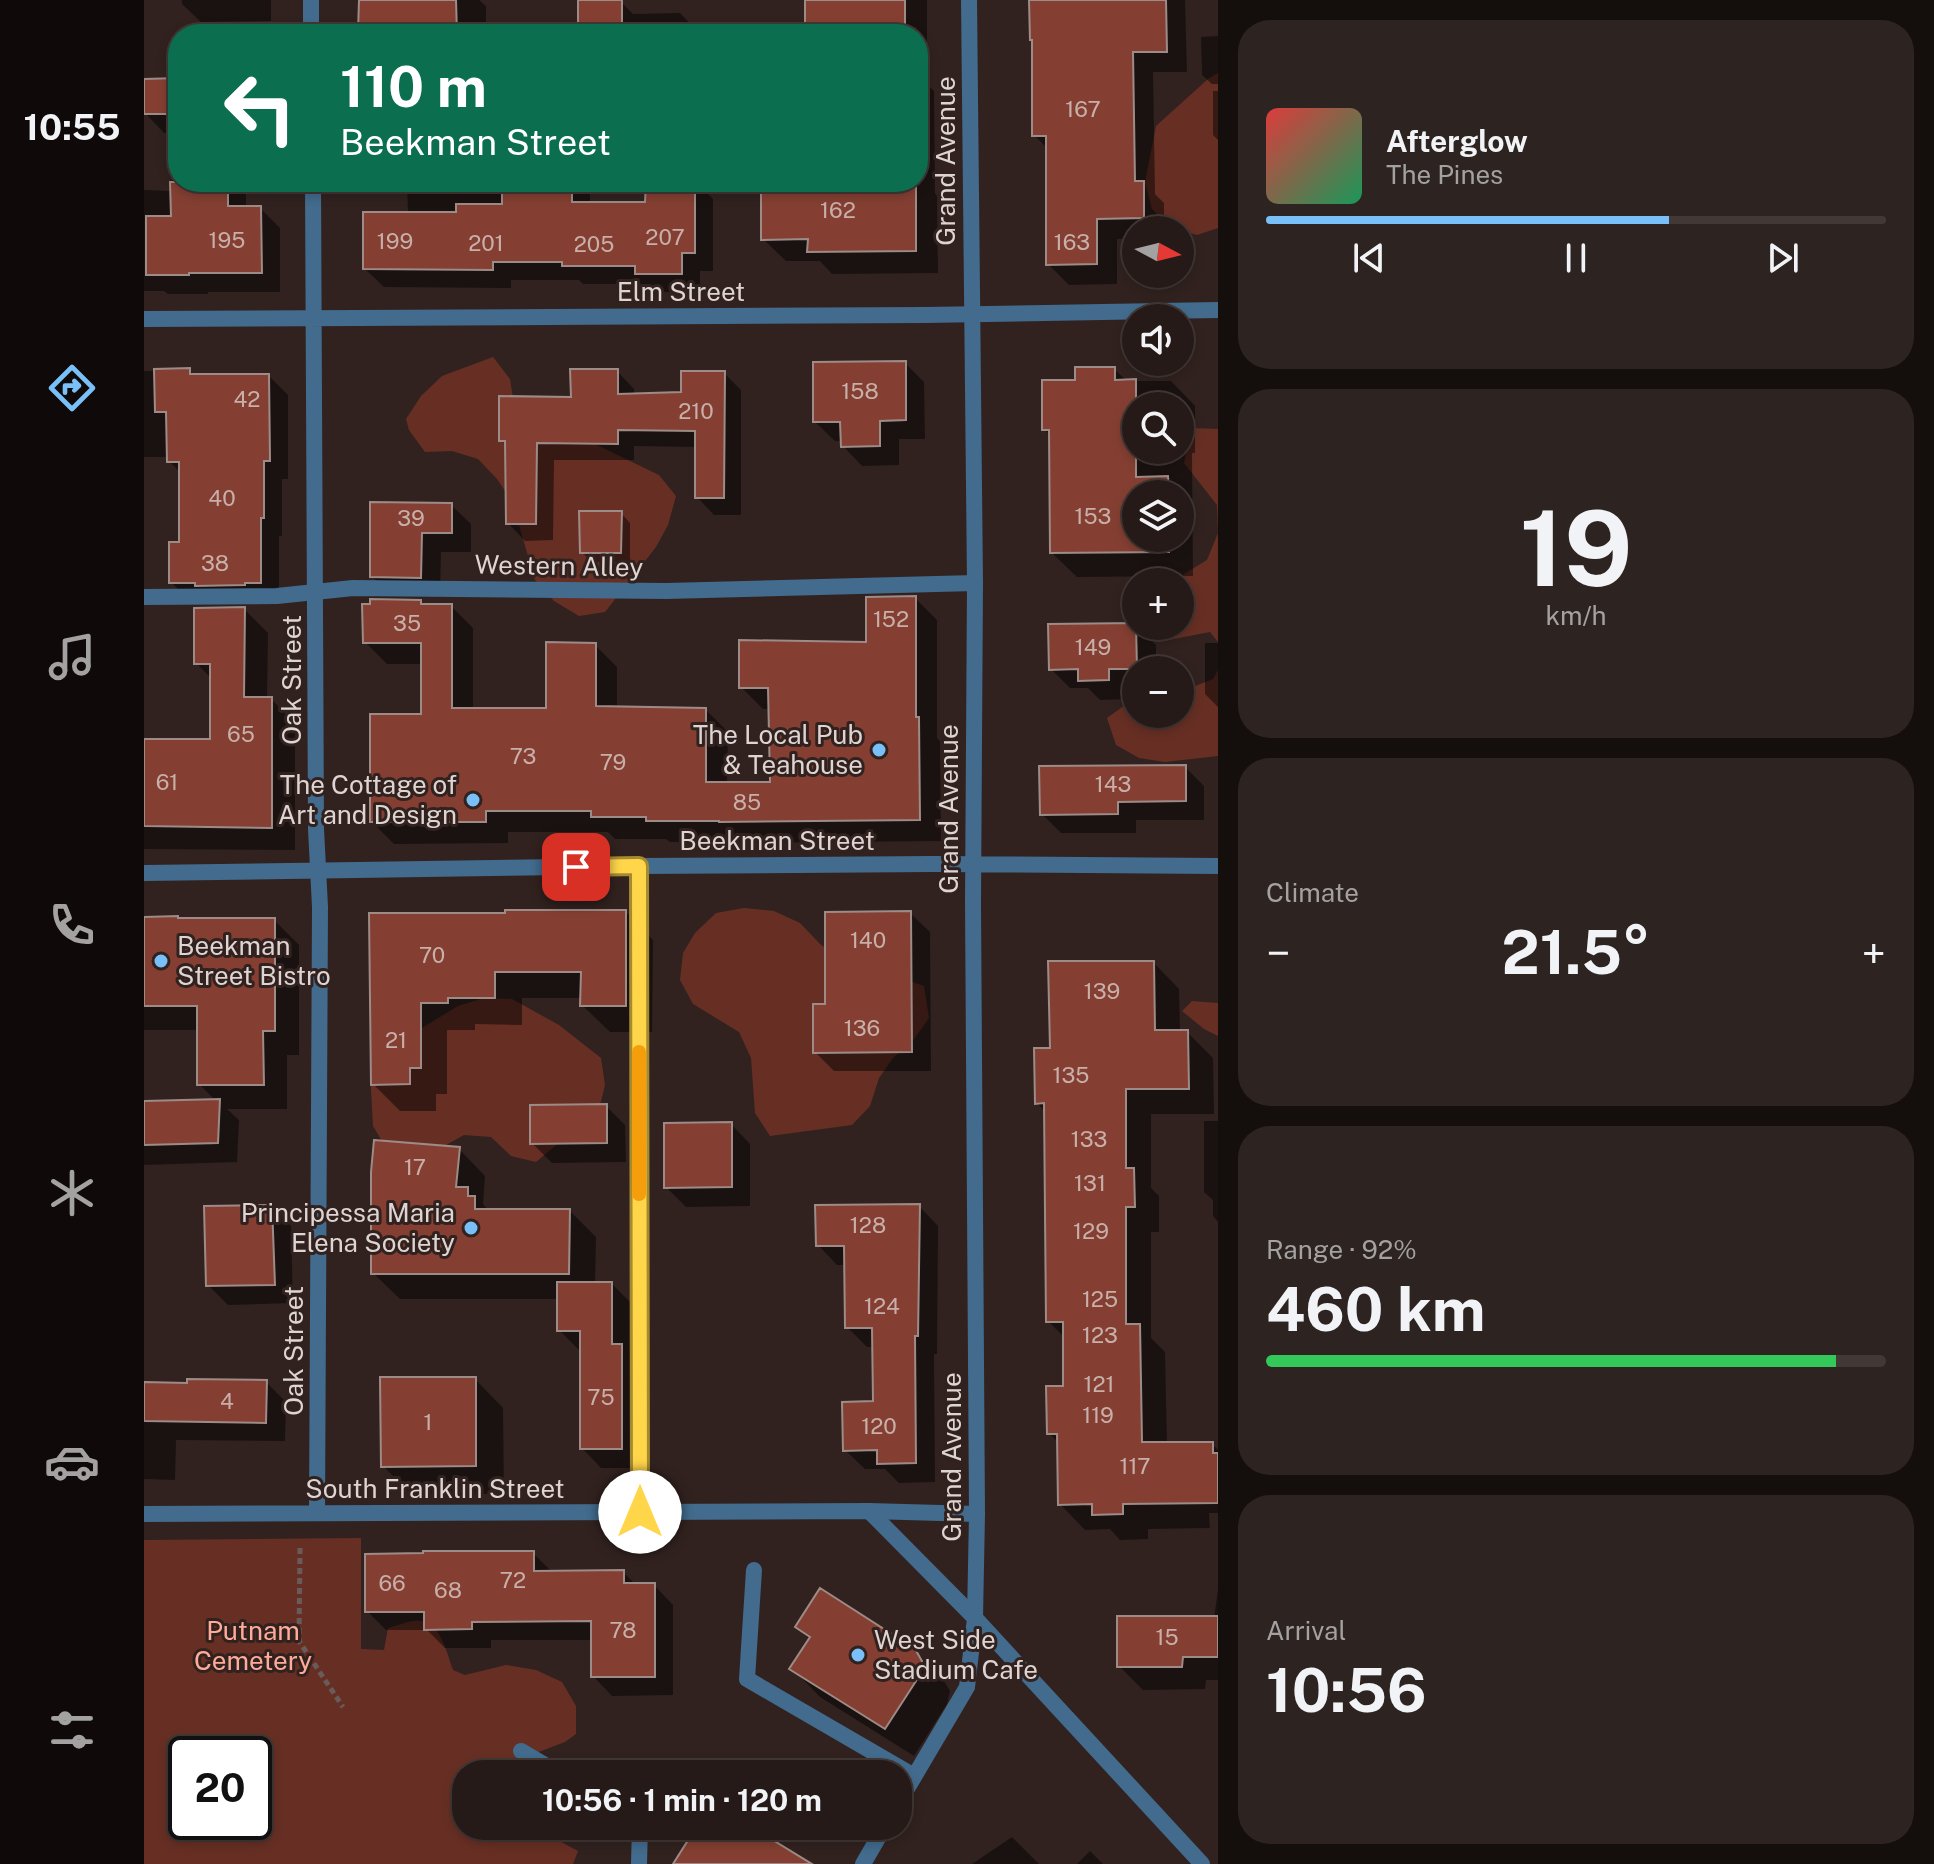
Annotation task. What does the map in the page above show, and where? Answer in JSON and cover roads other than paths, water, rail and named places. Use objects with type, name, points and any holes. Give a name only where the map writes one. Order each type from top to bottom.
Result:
[{"type":"street","points":[[311,0],[311,24]]},
{"type":"street","name":"Grand Avenue","points":[[912,1780],[967,1687],[975,1618],[975,583],[969,0]]},
{"type":"street","name":"Oak Street","points":[[313,192],[320,938],[317,1513]]},
{"type":"street","name":"Elm Street","points":[[144,319],[1218,310]]},
{"type":"street","name":"Western Alley","points":[[144,597],[277,596],[353,588],[666,591],[975,583]]},
{"type":"street","points":[[639,866],[640,1512]]},
{"type":"street","name":"Beekman Street","points":[[144,873],[639,866],[1218,866]]},
{"type":"street","points":[[869,1511],[975,1618],[1202,1864]]},
{"type":"street","name":"South Franklin Street","points":[[144,1514],[869,1511],[977,1514]]},
{"type":"street","points":[[754,1570],[747,1679],[914,1776]]},
{"type":"street","points":[[521,1751],[536,1760]]},
{"type":"street","points":[[639,1864],[640,1840]]},
{"type":"street","points":[[863,1864],[877,1840]]},
{"type":"place","name":"The Local Pub & Teahouse","points":[[879,750]]},
{"type":"place","name":"The Cottage of Art and Design","points":[[473,800]]},
{"type":"place","name":"Beekman Street Bistro","points":[[161,961]]},
{"type":"place","name":"Principessa Maria Elena Society","points":[[471,1228]]},
{"type":"place","name":"West Side Stadium Cafe","points":[[858,1655]]},
{"type":"park label","name":"Putnam Cemetery","points":[[253,1646]]}]
